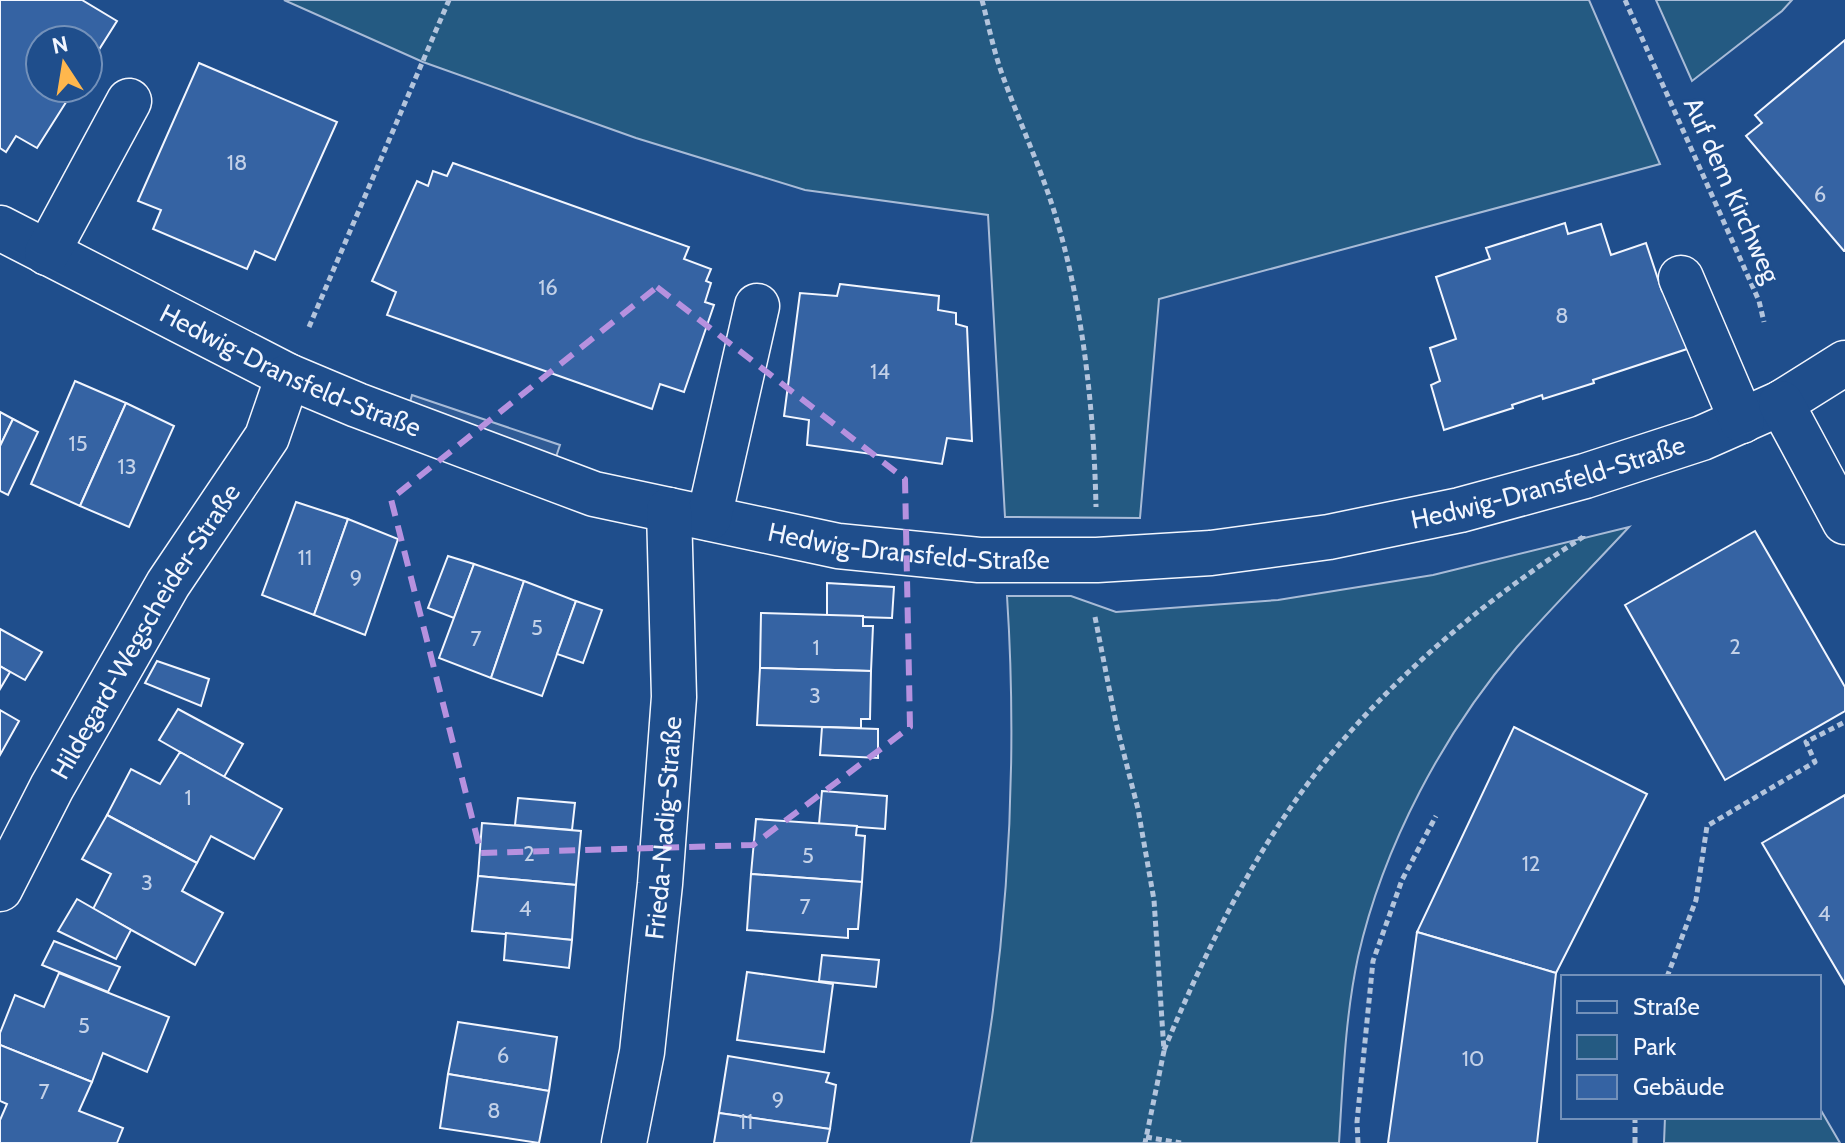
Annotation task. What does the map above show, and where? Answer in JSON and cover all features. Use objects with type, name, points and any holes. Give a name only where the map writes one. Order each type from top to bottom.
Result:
[{"type":"street","points":[[47,253],[129,101]]},
{"type":"street","name":"Hedwig-Dransfeld-Straße","points":[[0,228],[288,376],[594,494],[838,546],[979,560],[1097,560],[1211,553],[1329,537],[1460,510],[1585,476],[1702,438],[1781,403],[1845,363]]},
{"type":"street","points":[[1681,278],[1742,421]]},
{"type":"street","name":"Frieda-Nadig-Straße","points":[[624,1143],[642,1052],[660,884],[689,514],[757,306]]},
{"type":"street","name":"Hildegard-Wegscheider-Straße","points":[[0,889],[52,787],[168,584],[267,437],[288,376]]},
{"type":"street","points":[[1781,403],[1845,522]]},
{"type":"path","points":[[288,376],[449,0]]},
{"type":"path","points":[[982,0],[1000,69],[1041,172],[1071,276],[1091,402],[1097,560],[1094,615],[1116,723],[1138,809],[1154,900],[1164,1051]]},
{"type":"path","name":"Auf dem Kirchweg","points":[[1625,0],[1759,301],[1781,403]]},
{"type":"path","points":[[1181,1143],[1145,1140],[1164,1051],[1212,943],[1270,840],[1326,760],[1390,688],[1528,572],[1583,537],[1585,476]]},
{"type":"path","points":[[1668,975],[1696,900],[1707,826],[1815,762],[1806,742],[1845,722]]},
{"type":"path","points":[[1358,1143],[1357,1122],[1373,961],[1402,880],[1436,816]]},
{"type":"path","points":[[1635,1119],[1635,1143]]},
{"type":"highlighted area","points":[[657,287],[905,479],[910,727],[753,845],[481,853],[391,499]]},
{"type":"green space","points":[[284,0],[1589,0],[1660,164],[1159,299],[1140,518],[1005,517],[988,215],[805,190],[636,138],[423,62]]},
{"type":"green space","points":[[1656,0],[1792,0],[1692,81]]},
{"type":"green space","points":[[1629,527],[1490,680],[1441,753],[1400,833],[1369,915],[1358,957],[1347,1026],[1339,1143],[971,1143],[993,1010],[1008,855],[1011,700],[1007,596],[1071,596],[1116,612],[1278,600],[1433,575]]},
{"type":"green space","points":[[1821,1110],[1840,1143],[1664,1143],[1665,1119],[1821,1119]]},
{"type":"shaded area","points":[[412,395],[560,445],[554,463],[407,413]]},
{"type":"building","points":[[0,0],[82,0],[117,21],[104,42],[104,24],[24,24],[24,104],[65,104],[37,148],[16,136],[6,152],[0,148]]},
{"type":"building","points":[[1845,40],[1844,251],[1746,136],[1762,123],[1755,115]]},
{"type":"building","points":[[199,63],[337,122],[275,260],[255,251],[247,269],[153,229],[161,210],[138,201]]},
{"type":"building","points":[[453,163],[689,247],[684,259],[711,269],[706,281],[711,283],[705,302],[714,305],[684,392],[660,384],[652,409],[387,315],[396,292],[372,281],[417,181],[428,186],[433,171],[447,176]]},
{"type":"building","points":[[1565,223],[1568,234],[1601,224],[1611,255],[1646,243],[1662,291],[1667,290],[1687,349],[1593,380],[1594,383],[1543,399],[1542,395],[1512,405],[1513,408],[1444,430],[1431,385],[1440,381],[1430,348],[1456,339],[1436,277],[1490,259],[1486,248]]},
{"type":"building","points":[[840,284],[939,296],[938,310],[956,313],[956,324],[967,327],[972,441],[947,438],[942,464],[807,445],[809,420],[784,416],[800,293],[837,296]]},
{"type":"building","points":[[75,381],[126,403],[80,506],[31,484]]},
{"type":"building","points":[[126,403],[174,426],[129,527],[80,506]]},
{"type":"building","points":[[0,412],[13,419],[0,446]]},
{"type":"building","points":[[13,419],[38,432],[8,495],[0,491],[0,446]]},
{"type":"building","points":[[296,502],[348,519],[314,615],[262,595]]},
{"type":"building","points":[[348,519],[398,539],[365,635],[314,615]]},
{"type":"building","points":[[1755,531],[1845,687],[1845,711],[1725,780],[1625,605]]},
{"type":"building","points":[[448,556],[474,564],[454,618],[428,608]]},
{"type":"building","points":[[474,564],[524,581],[491,678],[439,658]]},
{"type":"building","points":[[524,581],[576,601],[542,696],[491,678]]},
{"type":"building","points":[[827,583],[894,587],[892,618],[827,616]]},
{"type":"building","points":[[576,601],[602,610],[583,663],[557,654]]},
{"type":"building","points":[[761,613],[863,616],[863,626],[873,626],[871,671],[760,668]]},
{"type":"building","points":[[0,629],[42,652],[25,680],[0,666]]},
{"type":"building","points":[[157,661],[209,679],[201,706],[145,683]]},
{"type":"building","points":[[0,666],[10,672],[0,689]]},
{"type":"building","points":[[760,668],[871,671],[870,719],[861,719],[861,728],[757,725]]},
{"type":"building","points":[[178,709],[243,744],[224,777],[159,740]]},
{"type":"building","points":[[0,710],[19,721],[0,755]]},
{"type":"building","points":[[822,727],[878,729],[878,758],[820,755]]},
{"type":"building","points":[[1514,727],[1647,794],[1556,973],[1417,932]]},
{"type":"building","points":[[180,752],[282,809],[254,859],[211,836],[197,863],[107,815],[131,769],[160,784]]},
{"type":"building","points":[[822,791],[887,796],[885,829],[819,824]]},
{"type":"building","points":[[1845,795],[1845,984],[1762,843]]},
{"type":"building","points":[[518,798],[575,803],[572,830],[515,825]]},
{"type":"building","points":[[107,815],[197,863],[182,891],[223,913],[195,965],[93,909],[111,874],[82,859]]},
{"type":"building","points":[[756,819],[857,826],[856,835],[865,836],[862,882],[751,874]]},
{"type":"building","points":[[482,823],[581,831],[576,885],[478,876]]},
{"type":"building","points":[[751,874],[862,882],[858,929],[848,929],[848,938],[747,930]]},
{"type":"building","points":[[478,876],[576,885],[572,940],[472,931]]},
{"type":"building","points":[[77,899],[131,930],[116,959],[58,931]]},
{"type":"building","points":[[1417,932],[1556,973],[1537,1143],[1388,1143]]},
{"type":"building","points":[[506,933],[572,940],[569,968],[504,960]]},
{"type":"building","points":[[54,941],[120,967],[108,992],[42,965]]},
{"type":"building","points":[[822,955],[879,960],[876,987],[819,981]]},
{"type":"building","points":[[747,972],[833,984],[824,1052],[737,1040]]},
{"type":"building","points":[[59,973],[169,1017],[147,1072],[103,1053],[92,1082],[0,1045],[0,1033],[15,995],[44,1007]]},
{"type":"building","points":[[458,1022],[557,1037],[549,1091],[448,1074]]},
{"type":"building","points":[[0,1045],[92,1082],[79,1111],[123,1128],[117,1143],[0,1143],[0,1120],[7,1104],[0,1101]]},
{"type":"building","points":[[728,1056],[829,1073],[826,1082],[836,1085],[830,1129],[719,1113]]},
{"type":"building","points":[[448,1074],[549,1091],[539,1143],[440,1128]]},
{"type":"building","points":[[719,1113],[830,1129],[827,1143],[714,1143]]}]
